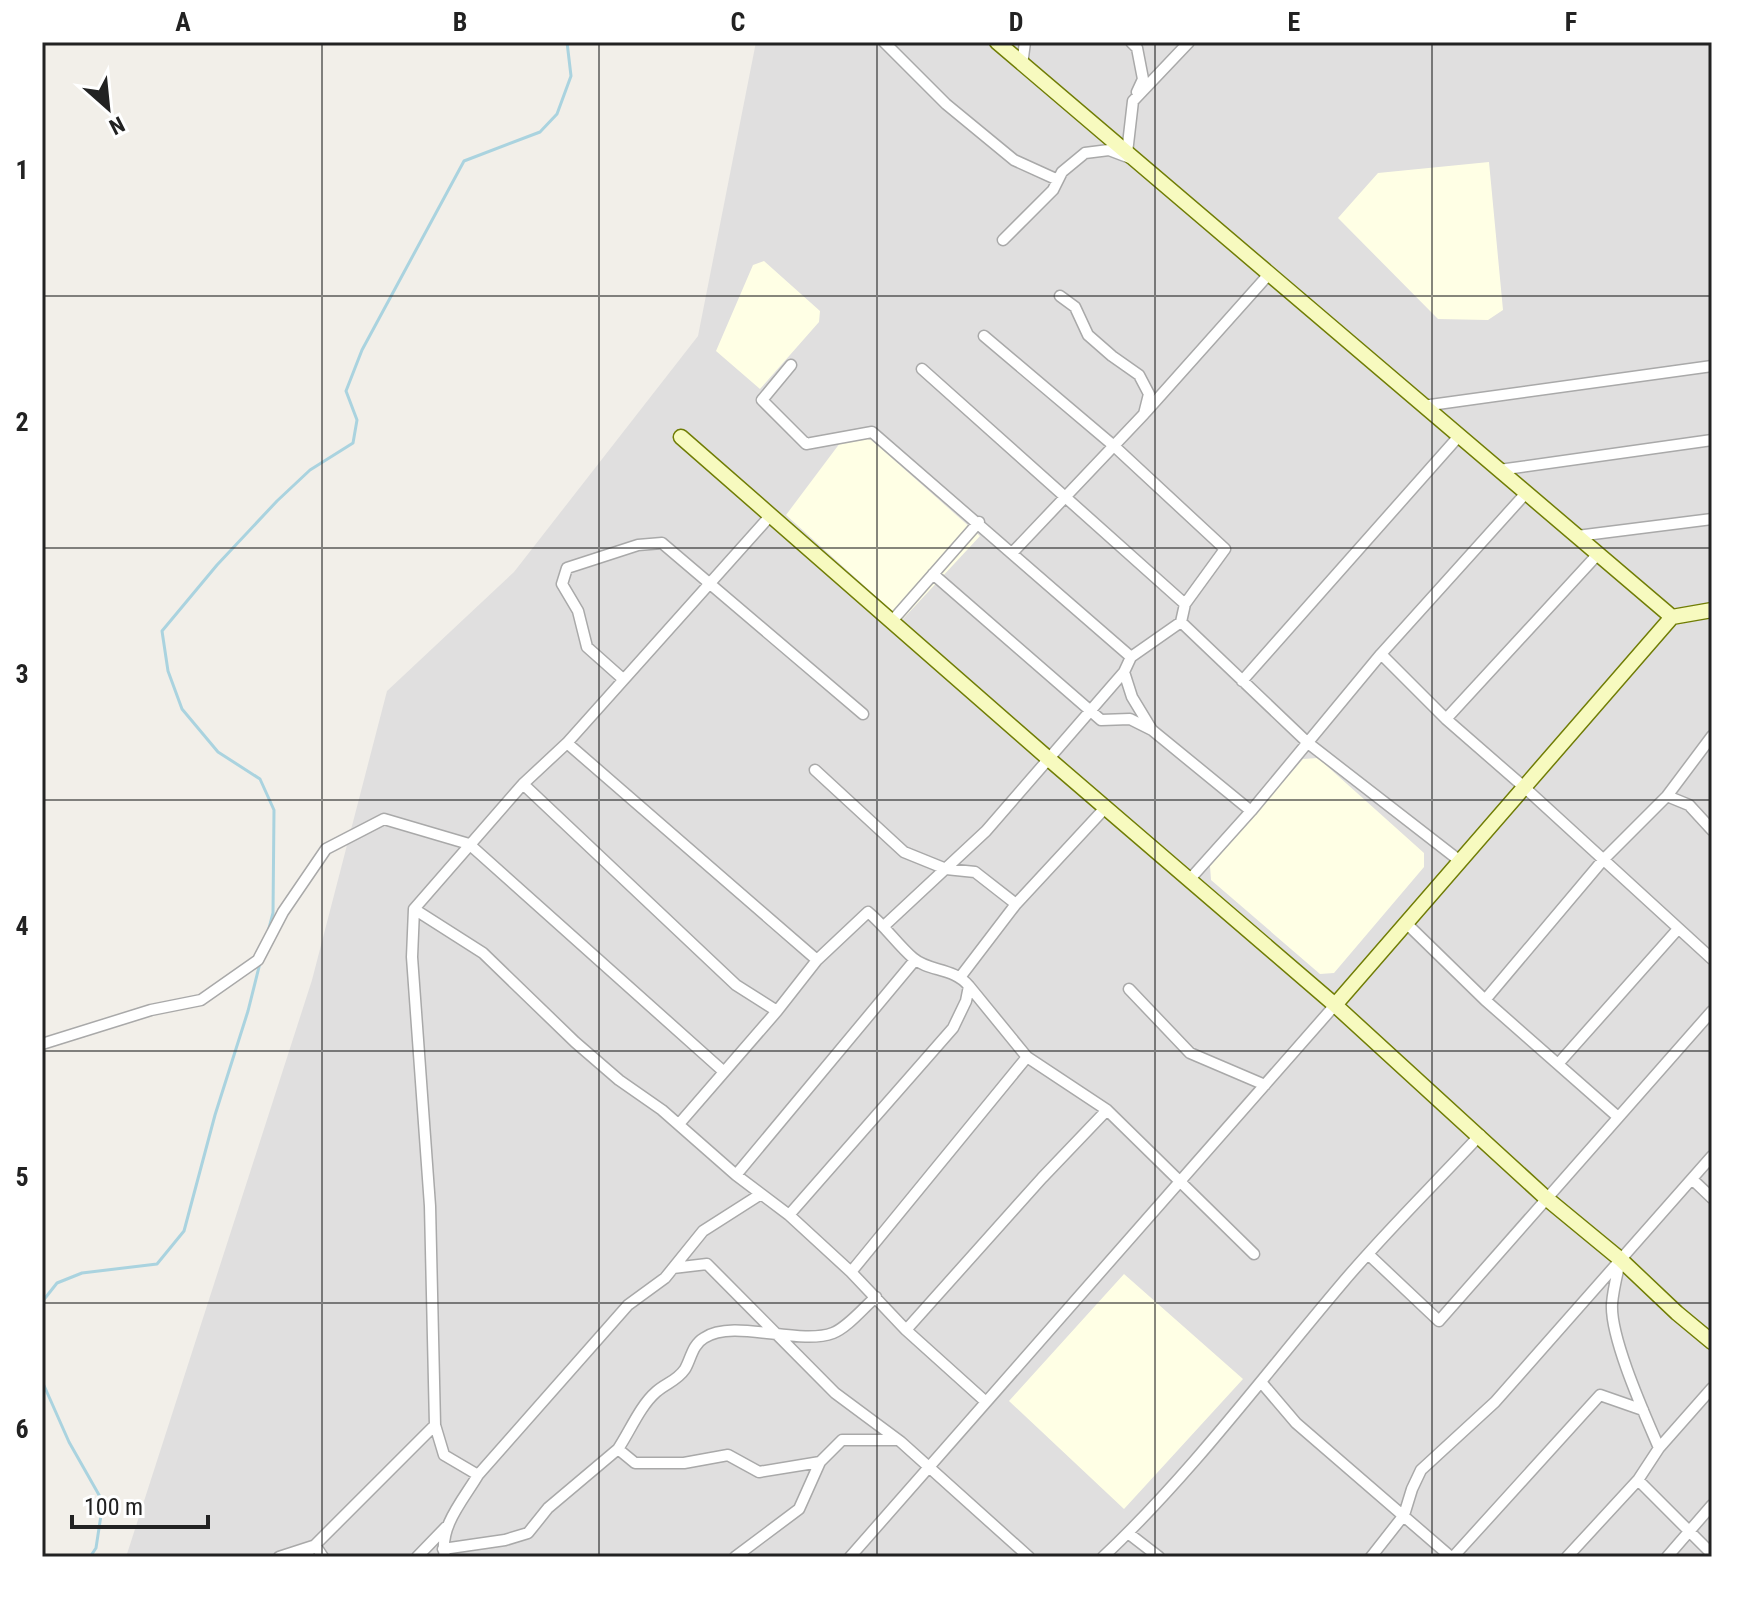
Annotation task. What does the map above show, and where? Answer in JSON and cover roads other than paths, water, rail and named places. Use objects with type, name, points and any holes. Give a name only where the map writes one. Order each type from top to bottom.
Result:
[{"type":"street","points":[[884,42],[946,104],[1014,160],[1058,180]]},
{"type":"street","points":[[997,42],[1672,617]]},
{"type":"street","points":[[1022,65],[1025,42]]},
{"type":"street","points":[[1131,42],[1137,48],[1143,79],[1133,101],[1132,157]]},
{"type":"street","points":[[1133,101],[1189,42]]},
{"type":"street","points":[[1003,240],[1053,190],[1062,172],[1085,153],[1109,150],[1132,157]]},
{"type":"street","points":[[1013,552],[1144,414],[1269,274]]},
{"type":"street","points":[[1060,296],[1075,307],[1088,335],[1139,375],[1149,394],[1144,414]]},
{"type":"street","points":[[884,926],[986,831],[1124,672],[1131,657],[1181,622],[1185,604],[1225,549],[1114,446],[984,336]]},
{"type":"street","points":[[791,365],[762,400],[806,444],[872,432],[1131,657]]},
{"type":"street","points":[[1423,406],[1712,366]]},
{"type":"street","points":[[922,369],[1185,604]]},
{"type":"street","points":[[1242,681],[1459,436]]},
{"type":"street","points":[[681,437],[1335,1005],[1546,1198],[1620,1259],[1712,1342]]},
{"type":"street","points":[[1499,470],[1712,440]]},
{"type":"street","points":[[1190,879],[1251,811],[1381,654],[1526,493]]},
{"type":"street","points":[[478,1475],[444,1455],[435,1425],[430,1206],[412,957],[414,909],[523,784],[567,743],[771,515]]},
{"type":"street","points":[[1577,536],[1712,519]]},
{"type":"street","points":[[892,621],[979,522]]},
{"type":"street","points":[[623,679],[587,647],[578,611],[562,584],[567,568],[638,545],[662,543],[863,714]]},
{"type":"street","points":[[1446,719],[1598,554]]},
{"type":"street","points":[[933,574],[1101,720],[1130,719],[1152,730],[1251,811]]},
{"type":"street","points":[[850,1557],[1672,617],[1712,610]]},
{"type":"street","points":[[1181,622],[1308,743],[1460,861]]},
{"type":"street","points":[[1381,654],[1446,719],[1712,959]]},
{"type":"street","points":[[1124,672],[1132,697],[1152,730]]},
{"type":"street","points":[[1485,1000],[1603,860],[1667,796],[1712,736]]},
{"type":"street","points":[[567,743],[817,960]]},
{"type":"street","points":[[815,770],[904,852],[946,869],[975,872],[1016,904]]},
{"type":"street","points":[[523,784],[736,985],[777,1011]]},
{"type":"street","points":[[1667,796],[1689,805],[1712,830]]},
{"type":"street","points":[[961,976],[1016,904],[1106,807]]},
{"type":"street","points":[[42,1044],[151,1010],[201,1000],[258,960],[283,912],[326,849],[384,819],[469,844],[723,1071]]},
{"type":"street","points":[[414,909],[483,953],[619,1080],[679,1124],[736,1175],[789,1215],[851,1272],[906,1330],[986,1402]]},
{"type":"street","points":[[679,1124],[817,960],[868,912],[915,960],[961,976],[1027,1057],[1107,1110],[1254,1254]]},
{"type":"street","points":[[1406,923],[1485,1000],[1618,1117]]},
{"type":"street","points":[[1558,1064],[1678,929]]},
{"type":"street","points":[[736,1175],[915,960]]},
{"type":"street","points":[[789,1215],[953,1028],[966,1001],[969,986]]},
{"type":"street","points":[[1129,989],[1190,1053],[1265,1085]]},
{"type":"street","points":[[1368,1254],[1439,1321],[1712,1011]]},
{"type":"street","points":[[851,1272],[1027,1057]]},
{"type":"street","points":[[906,1330],[1107,1110]]},
{"type":"street","points":[[1103,1557],[1128,1533],[1261,1382],[1368,1254],[1480,1135]]},
{"type":"street","points":[[1371,1557],[1404,1515],[1421,1470],[1495,1402],[1712,1156]]},
{"type":"street","points":[[1692,1179],[1712,1198]]},
{"type":"street","points":[[417,1557],[447,1527],[478,1475],[628,1305],[665,1278],[703,1231],[761,1194]]},
{"type":"street","points":[[1620,1259],[1612,1306],[1615,1330],[1659,1448]]},
{"type":"street","points":[[673,1268],[707,1264],[835,1393],[930,1467],[1029,1557]]},
{"type":"street","points":[[447,1527],[444,1553],[528,1533],[548,1508],[618,1449],[648,1400],[658,1390],[675,1381],[687,1367],[692,1350],[703,1338],[720,1332],[776,1333],[802,1337],[833,1333],[876,1297]]},
{"type":"street","points":[[1261,1382],[1296,1423],[1452,1557],[1600,1395],[1643,1410]]},
{"type":"street","points":[[1567,1557],[1638,1480],[1659,1448],[1712,1388]]},
{"type":"street","points":[[303,1557],[435,1425]]},
{"type":"street","points":[[735,1557],[799,1509],[820,1462],[842,1440],[898,1440]]},
{"type":"street","points":[[618,1449],[635,1463],[684,1463],[728,1455],[759,1472],[820,1462]]},
{"type":"street","points":[[1638,1480],[1712,1554]]},
{"type":"street","points":[[1667,1557],[1712,1505]]},
{"type":"street","points":[[1128,1533],[1159,1557]]},
{"type":"street","points":[[279,1557],[315,1545]]},
{"type":"street","points":[[315,1545],[323,1557]]},
{"type":"waterway","points":[[268,932],[273,913],[274,810],[260,779],[218,752],[182,709],[168,671],[162,631],[217,565],[277,501],[310,470],[353,443],[357,420],[346,391],[362,350],[464,161],[540,132],[557,114],[571,76],[567,42]]},
{"type":"waterway","points":[[42,1302],[57,1283],[82,1273],[157,1264],[184,1231],[260,963]]},
{"type":"waterway","points":[[42,1381],[69,1442],[103,1502],[96,1548],[90,1557]]}]
